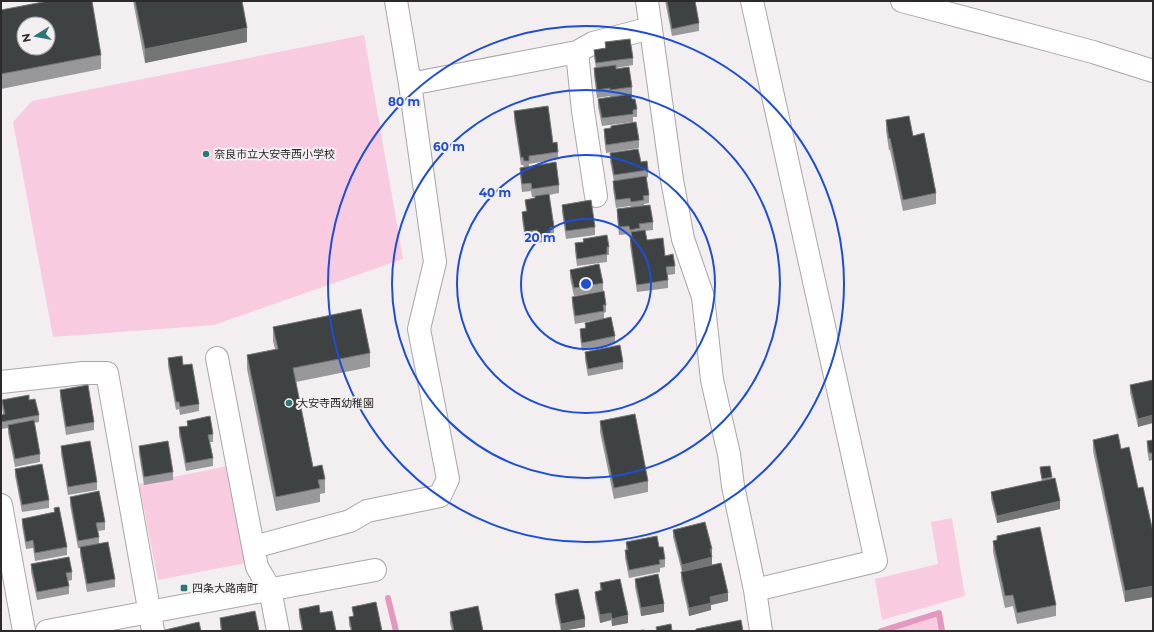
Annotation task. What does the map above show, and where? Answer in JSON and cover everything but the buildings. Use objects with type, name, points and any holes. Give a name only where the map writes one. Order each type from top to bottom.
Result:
[{"type":"street","points":[[254,547],[350,521],[367,511],[440,496],[448,479],[419,329],[435,262],[410,84],[396,1]]},
{"type":"street","points":[[647,1],[672,180],[683,239],[703,297],[712,380],[729,454],[733,486],[755,590],[761,631]]},
{"type":"street","points":[[752,1],[876,561],[755,590]]},
{"type":"street","points":[[902,1],[1093,52],[1153,71]]},
{"type":"street","points":[[410,84],[577,52],[594,44],[651,28]]},
{"type":"street","points":[[577,52],[583,111],[596,196]]},
{"type":"street","points":[[217,358],[257,567],[270,589],[278,631]]},
{"type":"street","points":[[1,382],[107,373],[151,622]]},
{"type":"street","points":[[1,505],[24,631]]},
{"type":"street","points":[[47,631],[151,622],[270,589],[375,570]]},
{"type":"shaded area","name":"奈良市立大安寺西小学校","points":[[364,35],[403,259],[214,325],[53,337],[13,122],[32,101]]},
{"type":"shaded area","points":[[232,465],[251,562],[158,580],[139,484]]},
{"type":"shaded area","points":[[952,518],[965,596],[882,620],[875,579],[938,564],[931,522]]},
{"type":"shaded area","points":[[939,613],[943,631],[877,631]]},
{"type":"waterway","points":[[388,598],[396,631]]},
{"type":"waterway","points":[[881,631],[939,613],[942,631]]},
{"type":"place","name":"奈良市立大安寺西小学校","points":[[206,154]]},
{"type":"place","name":"大安寺西幼稚園","points":[[289,403]]},
{"type":"place","name":"四条大路南町","points":[[184,588]]}]
